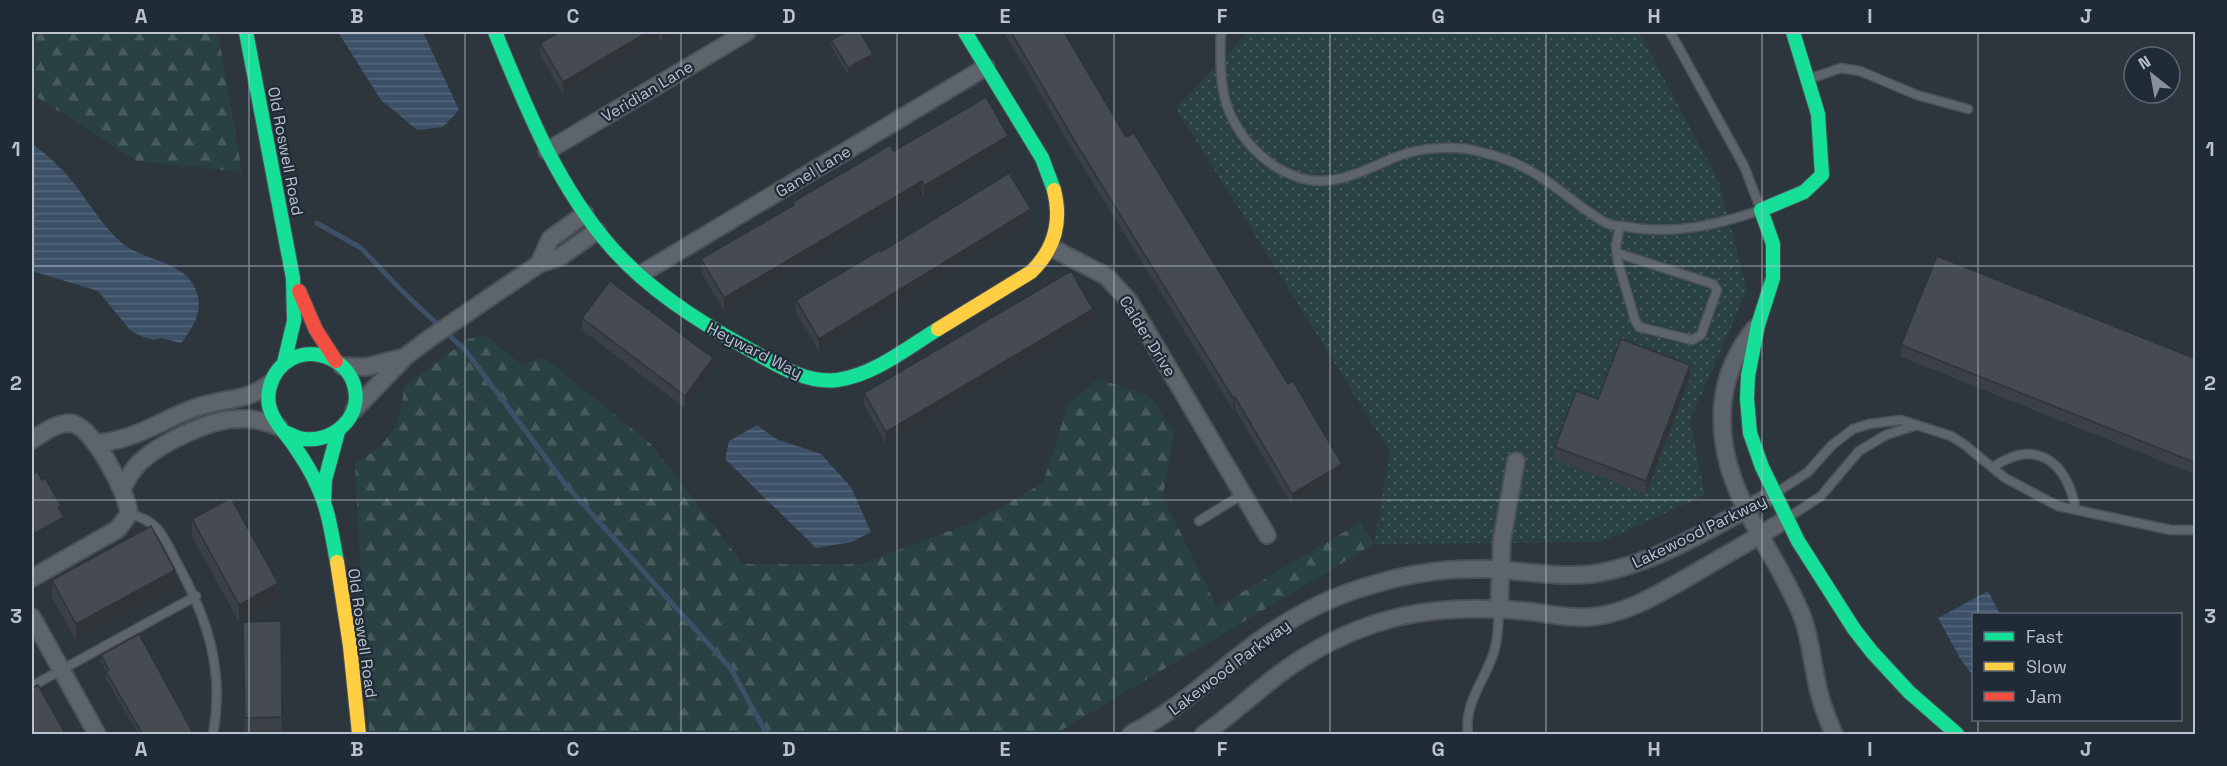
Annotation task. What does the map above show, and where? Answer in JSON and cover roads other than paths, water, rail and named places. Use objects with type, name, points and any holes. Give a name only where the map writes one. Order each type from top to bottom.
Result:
[{"type":"street","name":"Old Roswell Road","points":[[246,32],[296,303],[295,326],[284,363],[269,384],[268,407],[272,418],[306,465],[324,502],[341,583],[351,651],[359,735]]},
{"type":"street","name":"Heyward Way","points":[[495,32],[547,151],[597,231],[641,274],[689,314],[794,373],[824,382],[839,381],[868,371],[1030,272],[1043,262],[1052,248]]},
{"type":"street","name":"Veridian Lane","points":[[547,151],[747,32]]},
{"type":"street","points":[[965,32],[1053,183],[1057,234],[1052,248]]},
{"type":"street","points":[[1793,32],[1818,114],[1822,175],[1804,192],[1761,210],[1773,244],[1773,278],[1758,325],[1748,376],[1748,421],[1754,445],[1786,519],[1833,598],[1872,652],[1909,692],[1957,735]]},
{"type":"street","name":"Ganel Lane","points":[[641,274],[986,67]]},
{"type":"street","points":[[539,264],[550,239],[585,214]]},
{"type":"street","points":[[354,410],[405,357],[466,312],[539,264],[560,257],[597,231]]},
{"type":"street","name":"Calder Drive","points":[[1052,248],[1106,276],[1129,301],[1267,535]]},
{"type":"street","name":"Old Roswell Road","points":[[293,278],[316,330],[350,375],[354,386],[354,410],[348,422],[338,432],[325,480],[324,502]]},
{"type":"street","points":[[1758,325],[1744,342],[1728,378],[1722,414],[1724,450],[1730,474],[1746,509],[1803,618],[1822,704],[1834,735]]},
{"type":"street","points":[[284,363],[293,357],[315,354],[326,356],[339,363],[366,367],[405,357]]},
{"type":"street","points":[[95,443],[120,441],[193,408],[245,397],[269,384]]},
{"type":"street","points":[[122,489],[134,468],[159,449],[221,421],[236,418],[264,421],[297,439],[311,441],[325,439],[338,432]]},
{"type":"street","points":[[32,440],[60,425],[70,423],[84,430],[95,443],[129,505],[129,514],[118,529],[32,578]]},
{"type":"street","points":[[1499,609],[1502,539],[1516,461]]},
{"type":"street","name":"Lakewood Parkway","points":[[1131,735],[1171,710],[1284,624],[1326,602],[1368,585],[1449,570],[1571,575],[1620,569],[1647,560],[1774,494]]},
{"type":"street","name":"Lakewood Parkway","points":[[1204,735],[1301,659],[1358,630],[1387,620],[1450,609],[1499,609],[1575,618],[1614,613],[1641,602],[1760,536],[1786,519]]},
{"type":"street","points":[[32,618],[97,735]]},
{"type":"lane","points":[[1221,32],[1224,92],[1229,109],[1256,152],[1279,168],[1306,180],[1326,181],[1349,176],[1415,151],[1432,149],[1478,151],[1512,161],[1540,176],[1608,224],[1648,231],[1690,229],[1712,225],[1761,210],[1744,166],[1670,32]]},
{"type":"lane","points":[[1808,80],[1841,68],[1860,71],[1917,95],[1968,109]]},
{"type":"lane","points":[[1617,253],[1713,284],[1717,290],[1701,335],[1692,340],[1639,327],[1635,320],[1617,253],[1620,226]]},
{"type":"lane","points":[[1774,494],[1808,472],[1832,445],[1853,429],[1901,420],[1951,436],[1993,466],[2005,478],[2058,506],[2171,530],[2196,530]]},
{"type":"lane","points":[[1786,519],[1821,496],[1859,451],[1886,435],[1916,425]]},
{"type":"lane","points":[[147,430],[159,449]]},
{"type":"lane","points":[[1993,466],[2003,460],[2033,453],[2051,460],[2062,471],[2072,489],[2076,510]]},
{"type":"lane","points":[[1199,521],[1243,495]]},
{"type":"lane","points":[[129,514],[147,519],[155,525],[196,596],[206,625],[214,661],[217,689],[213,735]]},
{"type":"lane","points":[[32,686],[196,596]]},
{"type":"lane","points":[[1468,735],[1467,717],[1470,705],[1496,646],[1499,609]]},
{"type":"water","points":[[338,32],[423,32],[459,110],[443,127],[417,130],[381,100]]},
{"type":"water","points":[[32,144],[68,176],[104,224],[122,243],[130,249],[178,270],[193,284],[199,300],[199,308],[191,329],[181,343],[161,338],[155,340],[143,337],[131,331],[98,291],[32,271]]},
{"type":"water","points":[[757,425],[776,439],[821,454],[851,487],[871,532],[852,542],[816,548],[725,459],[729,441]]},
{"type":"water","points":[[1988,591],[1999,613],[1972,613],[1972,675],[1961,660],[1938,618]]},
{"type":"waterway","points":[[317,223],[361,248],[401,290],[466,351],[566,485],[731,669],[767,734]]}]
